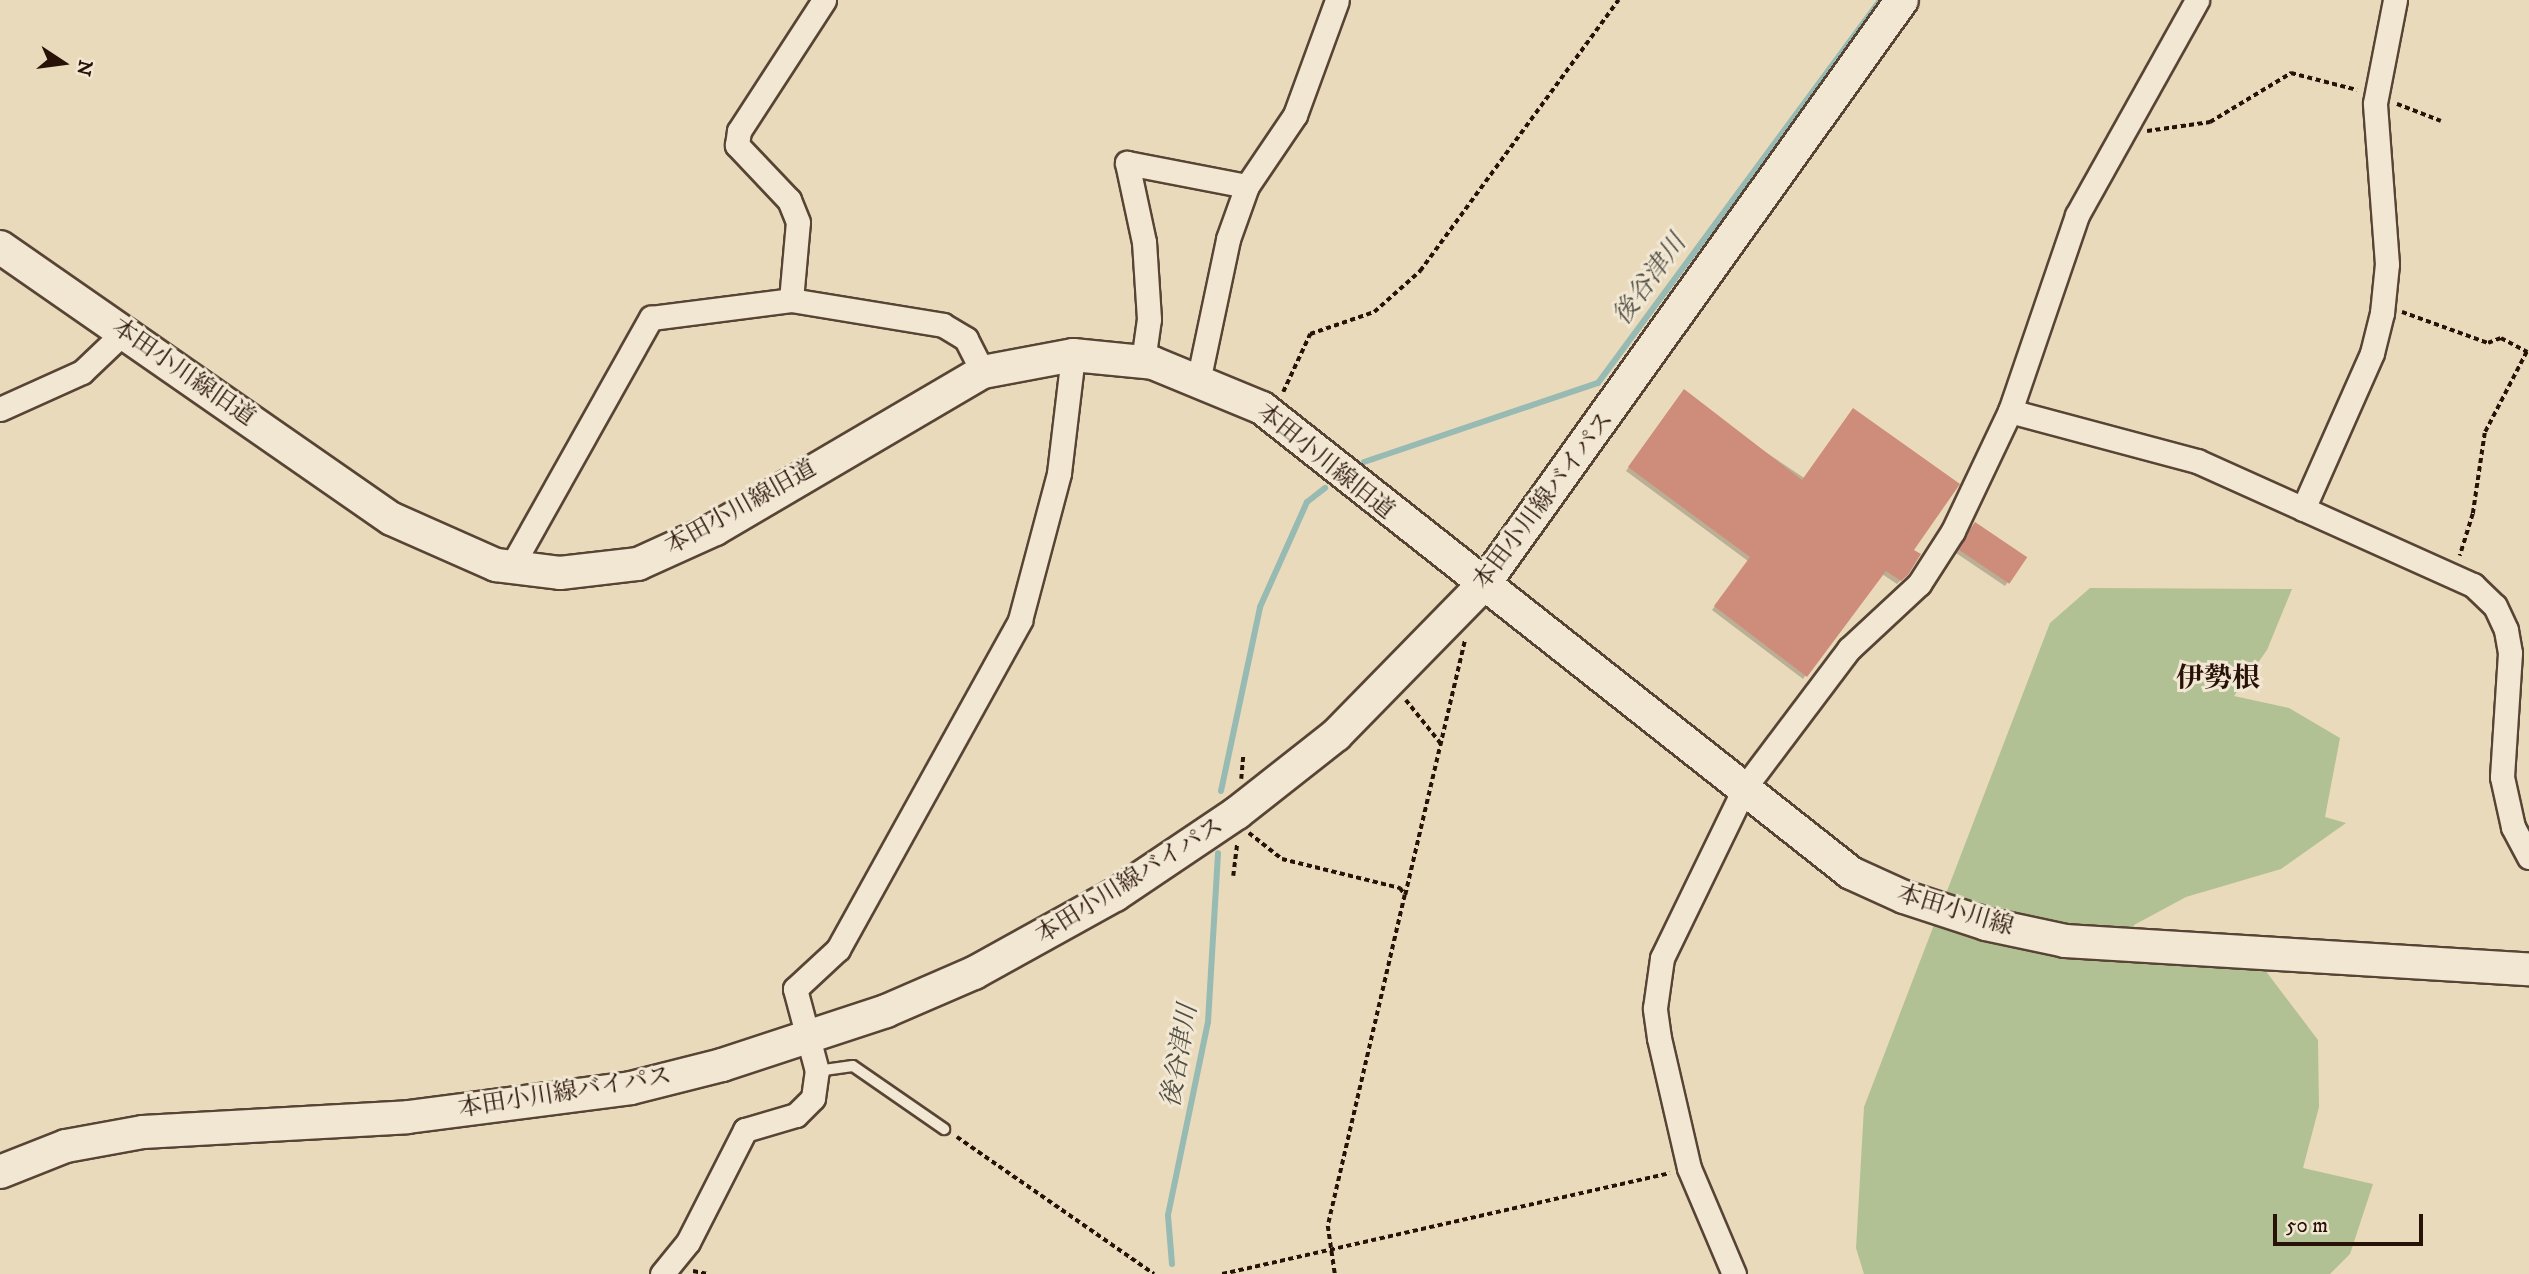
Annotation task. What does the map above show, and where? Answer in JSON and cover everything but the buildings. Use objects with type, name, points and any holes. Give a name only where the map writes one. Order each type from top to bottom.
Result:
[{"type":"main road","name":"本田小川線バイパス","points":[[0,1172],[66,1146],[143,1132],[408,1117],[631,1088],[807,1040],[1034,943],[1241,820],[1336,735],[1484,584],[1902,0]]},
{"type":"main road","name":"本田小川線旧道","points":[[1,249],[392,519],[439,544],[511,567],[560,573],[638,564],[715,529],[983,372],[1073,355],[1143,361],[1199,377],[1262,408],[1272,422],[1484,584]]},
{"type":"main road","name":"本田小川線","points":[[1484,584],[1851,873],[1986,925],[2066,941],[2529,969]]},
{"type":"street","points":[[791,300],[798,222],[789,200],[737,145],[740,131],[824,0]]},
{"type":"street","points":[[1199,377],[1228,239],[1247,186],[1295,115],[1337,0]]},
{"type":"street","points":[[1734,1274],[1689,1168],[1659,1038],[1656,982],[1671,935],[1745,787],[1849,649],[1919,584],[1968,503],[2010,411],[2057,262],[2123,134],[2197,0]]},
{"type":"street","points":[[2303,509],[2372,353],[2383,306],[2387,264],[2376,96],[2395,0]]},
{"type":"street","points":[[1143,361],[1149,319],[1144,242],[1127,163],[1247,186]]},
{"type":"street","points":[[511,567],[651,318],[791,300],[943,325],[965,339],[983,372]]},
{"type":"street","points":[[0,409],[82,372],[124,332]]},
{"type":"street","points":[[662,1274],[688,1242],[746,1130],[807,1106],[817,1071],[795,999],[799,980],[838,949],[1020,620],[1059,472],[1073,355]]},
{"type":"street","points":[[2010,411],[2197,461],[2453,574],[2495,606],[2505,630],[2510,653],[2502,777],[2513,827],[2529,857]]},
{"type":"lane","points":[[817,1071],[853,1066],[944,1129]]},
{"type":"path","points":[[1272,422],[1310,334],[1374,312],[1412,280],[1618,0]]},
{"type":"path","points":[[2123,134],[2210,122],[2291,74],[2376,96],[2441,121]]},
{"type":"path","points":[[2383,306],[2488,343],[2501,338],[2527,352],[2485,433],[2473,514],[2453,574]]},
{"type":"path","points":[[1335,1274],[1328,1226],[1459,673],[1465,637]]},
{"type":"path","points":[[1405,699],[1432,729],[1441,745]]},
{"type":"path","points":[[1233,876],[1241,820]]},
{"type":"path","points":[[1241,820],[1266,852],[1282,859],[1400,888],[1405,895]]},
{"type":"path","points":[[944,1129],[1153,1274]]},
{"type":"path","points":[[1222,1274],[1689,1168]]},
{"type":"green space","points":[[2090,588],[2292,589],[2267,650],[2234,696],[2289,708],[2340,738],[2325,817],[2346,823],[2281,869],[2186,897],[2134,925],[2139,959],[2265,970],[2318,1040],[2319,1107],[2303,1168],[2373,1184],[2350,1254],[2330,1274],[1864,1274],[1856,1248],[1864,1107],[2050,623]]},
{"type":"waterway","name":"後谷津川","points":[[1364,462],[1598,383],[1880,0]]},
{"type":"waterway","name":"後谷津川","points":[[1221,791],[1260,607],[1307,502],[1325,488]]},
{"type":"waterway","name":"後谷津川","points":[[1172,1264],[1168,1215],[1208,1022],[1218,853]]},
{"type":"district","name":"伊勢根","points":[[2218,679]]}]
